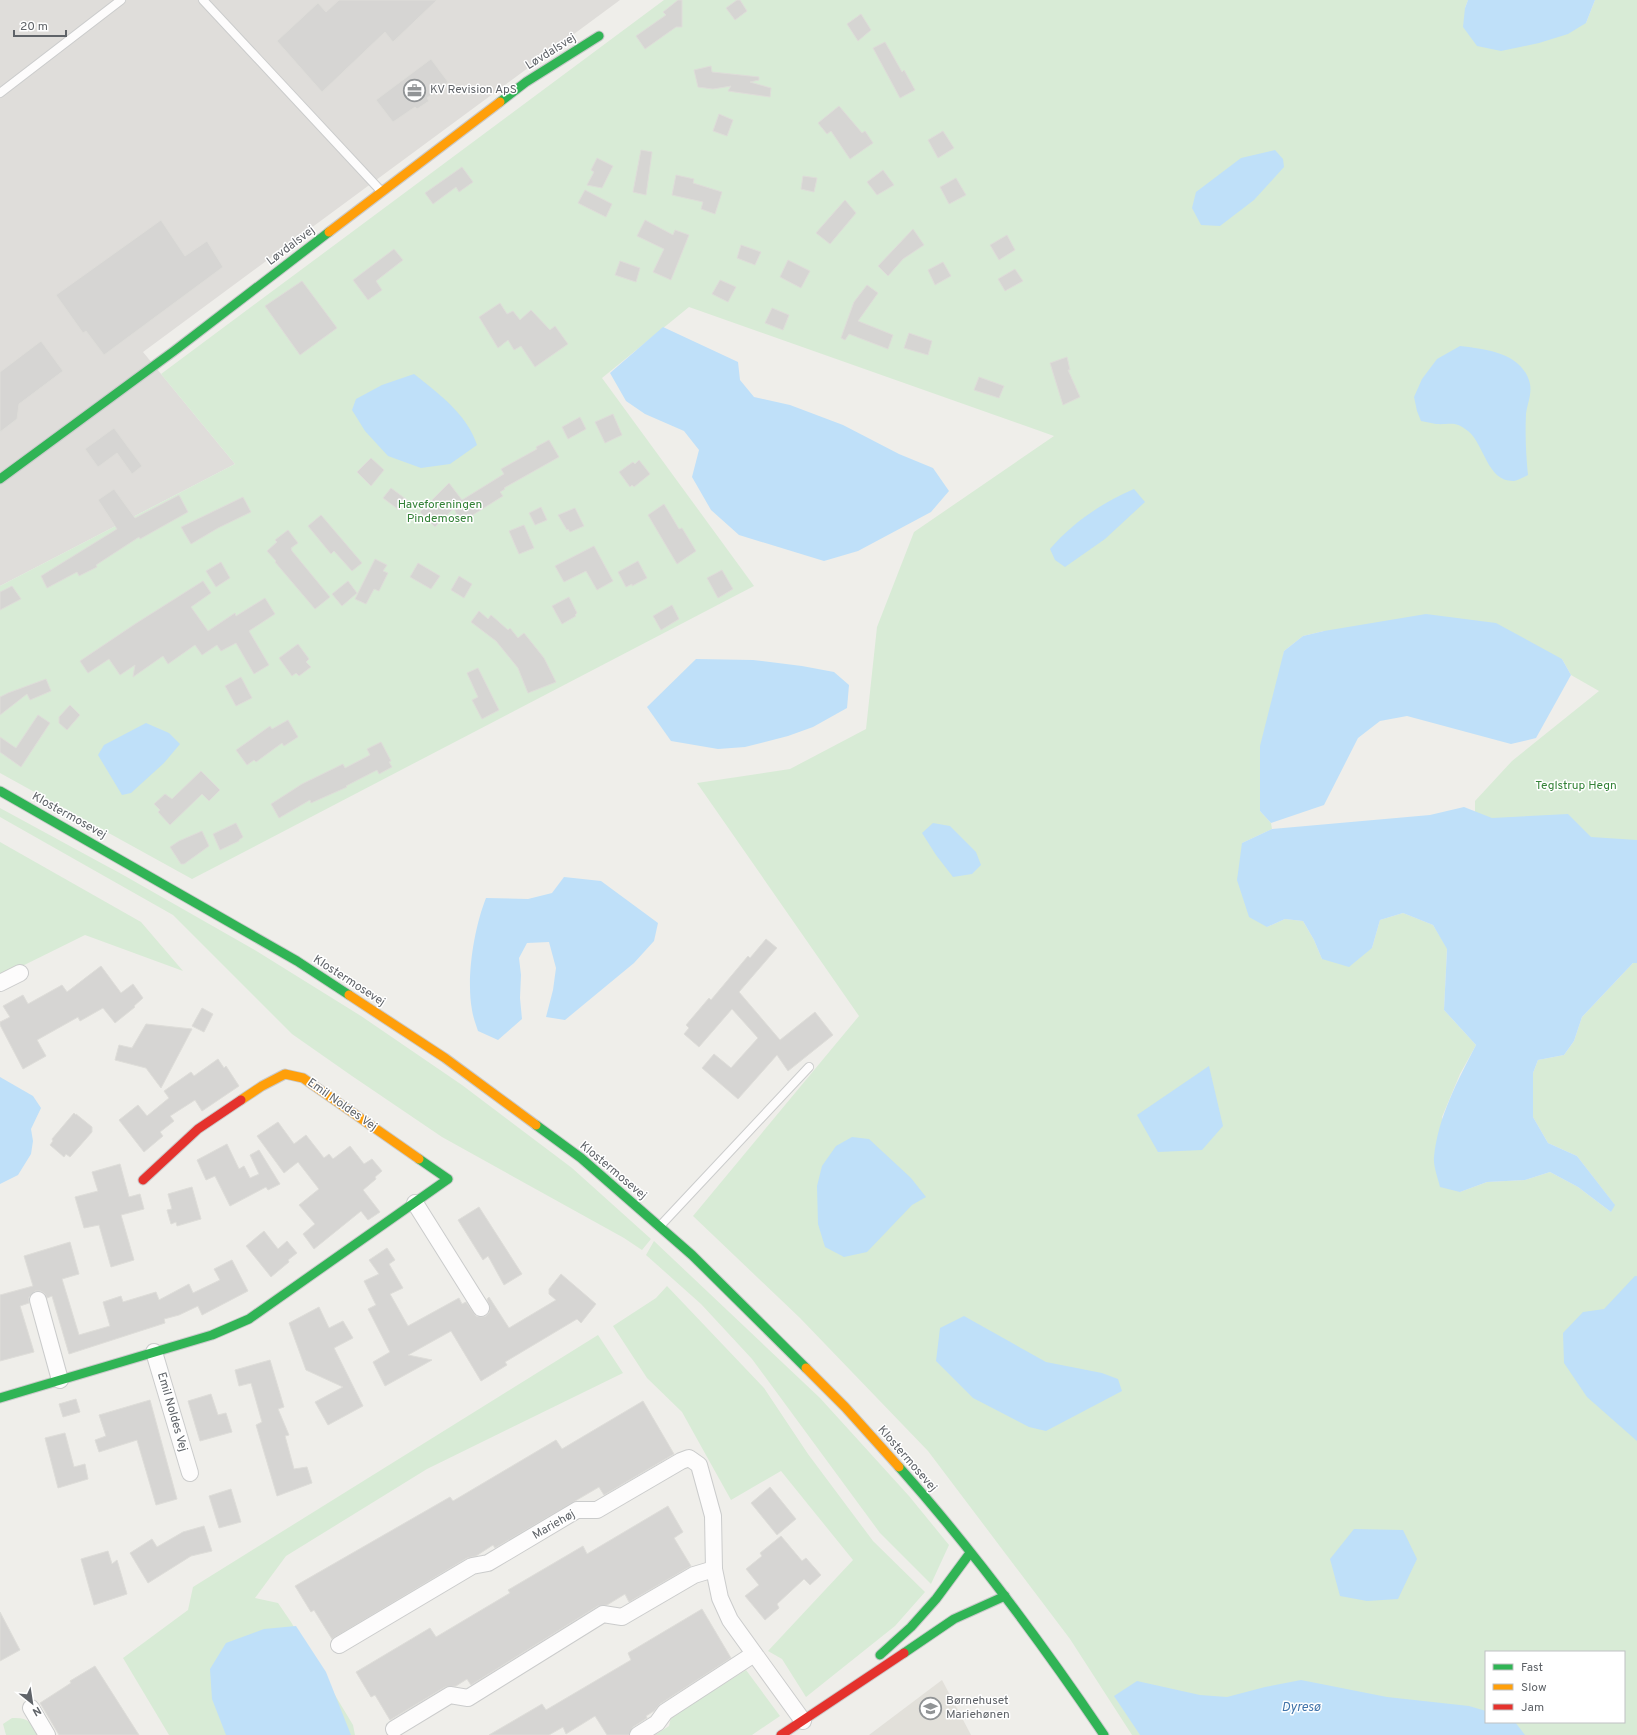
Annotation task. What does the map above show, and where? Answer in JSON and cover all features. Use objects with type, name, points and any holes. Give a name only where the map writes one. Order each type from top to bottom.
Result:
[{"type":"street","name":"Løvdalsvej","points":[[0,479],[174,351],[526,82],[599,36]]},
{"type":"street","name":"Klostermosevej","points":[[0,791],[297,961],[445,1058],[581,1158],[692,1255],[747,1307],[845,1407],[913,1483],[1005,1596],[1065,1677],[1104,1735]]},
{"type":"street","points":[[0,983],[20,973]]},
{"type":"street","name":"Emil Noldes Vej","points":[[0,1398],[212,1335],[249,1319],[448,1179],[303,1078],[285,1074],[262,1086],[198,1129],[143,1180]]},
{"type":"street","points":[[414,1203],[481,1308]]},
{"type":"street","points":[[38,1300],[60,1380]]},
{"type":"street","name":"Emil Noldes Vej","points":[[154,1352],[190,1473]]},
{"type":"street","name":"Mariehøj","points":[[339,1645],[472,1566],[488,1563],[577,1510],[597,1510],[680,1461],[689,1458],[699,1465],[711,1510],[714,1569],[720,1598],[730,1620],[803,1720]]},
{"type":"street","points":[[850,1689],[860,1673],[911,1627],[936,1599],[970,1553]]},
{"type":"street","points":[[394,1729],[450,1695],[468,1698],[603,1614],[622,1617],[694,1575],[714,1569]]},
{"type":"street","points":[[781,1735],[954,1619],[1005,1596]]},
{"type":"street","points":[[638,1735],[657,1722],[665,1712],[754,1654]]},
{"type":"street","points":[[31,1708],[47,1735]]},
{"type":"lane","points":[[0,93],[121,0]]},
{"type":"lane","points":[[203,0],[382,192]]},
{"type":"lane","points":[[660,1227],[809,1066]]},
{"type":"shaded area","points":[[0,0],[620,0],[143,352],[235,464],[0,586]]},
{"type":"shaded area","name":"Børnehuset Mariehønen","points":[[942,1680],[971,1735],[869,1735]]},
{"type":"green space","points":[[664,0],[1468,0],[1465,8],[1586,23],[1595,0],[1637,0],[1637,849],[1475,844],[1475,801],[1512,761],[1599,691],[1571,675],[1562,659],[1324,631],[1303,636],[1284,651],[1260,811],[1271,823],[1272,829],[1242,843],[1267,927],[1285,919],[1303,921],[1314,940],[1322,959],[1372,948],[1380,920],[1403,913],[1433,925],[1447,948],[1444,1010],[1476,1045],[1460,1074],[1442,1117],[1460,1192],[1487,1182],[1525,1180],[1550,1172],[1578,1187],[1611,1212],[1614,1204],[1577,1156],[1548,1143],[1533,1117],[1533,1073],[1538,1060],[1564,1055],[1574,1041],[1582,1017],[1633,963],[1637,963],[1637,1735],[1132,1735],[1070,1639],[928,1451],[800,1318],[693,1216],[859,1016],[697,783],[790,769],[866,729],[877,627],[914,532],[1054,436],[689,307],[602,378],[754,586],[192,879],[0,773],[0,586],[235,464],[161,374]]},
{"type":"green space","points":[[0,808],[125,876],[253,949],[361,1016],[462,1085],[572,1168],[651,1239],[642,1250],[624,1238],[442,1137],[292,1034],[173,915],[0,817]]},
{"type":"green space","points":[[0,842],[141,922],[183,971],[85,935],[0,977]]},
{"type":"green space","points":[[654,1241],[820,1398],[909,1496],[949,1545],[931,1584],[880,1533],[752,1359],[701,1304],[646,1255]]},
{"type":"green space","points":[[667,1286],[764,1388],[808,1454],[873,1541],[925,1592],[895,1626],[806,1697],[782,1659],[768,1651],[853,1560],[781,1471],[731,1500],[682,1412],[647,1378],[613,1326],[656,1298]]},
{"type":"green space","points":[[598,1335],[623,1373],[427,1469],[286,1556],[255,1598],[278,1603],[353,1725],[355,1735],[169,1735],[123,1658],[188,1610],[193,1587]]},
{"type":"green space","points":[[746,1670],[780,1716],[752,1735],[655,1735],[669,1726],[671,1717]]},
{"type":"green space","points":[[12,1718],[22,1718],[28,1721],[39,1735],[6,1735],[3,1724]]},
{"type":"water","points":[[1468,0],[1595,0],[1586,23],[1568,34],[1539,43],[1501,51],[1477,46],[1463,27],[1465,8]]},
{"type":"water","points":[[1275,150],[1283,159],[1284,167],[1254,200],[1220,226],[1201,225],[1192,208],[1196,192],[1241,158]]},
{"type":"water","points":[[663,327],[738,362],[740,380],[754,397],[790,405],[843,425],[899,454],[933,468],[949,491],[931,512],[858,551],[824,561],[739,535],[711,510],[692,477],[699,450],[684,431],[645,414],[626,401],[610,373]]},
{"type":"water","points":[[1460,346],[1502,354],[1520,365],[1526,374],[1530,384],[1530,396],[1526,414],[1528,475],[1514,481],[1505,480],[1498,476],[1492,469],[1474,437],[1468,431],[1456,424],[1436,424],[1421,421],[1414,397],[1422,379],[1437,359]]},
{"type":"water","points":[[414,374],[451,405],[459,414],[477,445],[450,464],[421,468],[388,456],[365,431],[352,410],[356,399],[382,385]]},
{"type":"water","points":[[1134,489],[1145,502],[1105,539],[1065,567],[1055,560],[1050,549],[1068,530],[1111,500]]},
{"type":"water","points":[[1426,614],[1496,623],[1562,659],[1571,675],[1536,738],[1511,744],[1407,716],[1380,721],[1358,738],[1324,805],[1271,823],[1260,811],[1260,746],[1284,651],[1303,636],[1324,631]]},
{"type":"water","points":[[696,659],[753,660],[802,666],[834,672],[849,685],[847,708],[813,727],[788,736],[745,747],[718,749],[671,741],[647,707]]},
{"type":"water","points":[[146,723],[169,733],[180,744],[164,763],[131,793],[122,795],[98,755],[104,745]]},
{"type":"water","points":[[1464,807],[1492,818],[1568,814],[1591,837],[1637,840],[1637,963],[1633,963],[1582,1017],[1574,1041],[1564,1055],[1538,1060],[1533,1073],[1533,1117],[1548,1143],[1577,1156],[1615,1205],[1611,1212],[1578,1187],[1550,1172],[1525,1180],[1487,1182],[1460,1192],[1440,1187],[1434,1161],[1436,1142],[1444,1113],[1476,1045],[1444,1010],[1447,949],[1433,925],[1403,913],[1380,920],[1372,948],[1349,967],[1322,959],[1314,940],[1303,921],[1285,919],[1267,927],[1249,917],[1237,880],[1242,843],[1272,829],[1430,815]]},
{"type":"water","points":[[933,823],[950,826],[976,852],[981,865],[972,874],[953,877],[936,855],[922,833]]},
{"type":"water","points":[[564,877],[601,881],[658,923],[654,941],[634,963],[565,1020],[546,1017],[553,990],[556,968],[549,942],[527,943],[519,958],[522,1019],[498,1040],[478,1031],[472,1013],[470,983],[472,953],[478,924],[486,898],[528,899],[552,893]]},
{"type":"water","points":[[1209,1066],[1223,1126],[1202,1150],[1158,1152],[1137,1115]]},
{"type":"water","points":[[0,1077],[33,1096],[41,1108],[31,1129],[33,1141],[31,1154],[18,1175],[0,1184]]},
{"type":"water","points":[[852,1137],[869,1139],[911,1178],[926,1197],[912,1205],[867,1252],[844,1257],[825,1247],[818,1224],[817,1186],[822,1166],[836,1146]]},
{"type":"water","points":[[1635,1276],[1637,1276],[1637,1441],[1587,1397],[1564,1363],[1563,1333],[1583,1312],[1604,1309]]},
{"type":"water","points":[[964,1316],[1046,1362],[1102,1373],[1118,1379],[1122,1391],[1046,1431],[1029,1427],[973,1398],[936,1361],[940,1328]]},
{"type":"water","points":[[1354,1529],[1403,1530],[1417,1559],[1398,1599],[1367,1601],[1340,1596],[1330,1559]]},
{"type":"water","points":[[296,1626],[326,1672],[351,1735],[226,1735],[212,1699],[210,1669],[226,1643],[264,1629]]},
{"type":"water","name":"Dyresø","points":[[1301,1680],[1387,1697],[1469,1706],[1485,1711],[1485,1723],[1516,1723],[1525,1735],[1140,1735],[1114,1696],[1137,1681],[1200,1695],[1227,1697],[1265,1687]]},
{"type":"building","points":[[339,0],[437,0],[393,42],[385,32],[322,92],[277,41],[318,3],[326,12]]},
{"type":"building","points":[[678,0],[682,0],[682,27],[676,27],[645,49],[636,36],[666,15],[663,12]]},
{"type":"building","points":[[737,0],[740,0],[747,11],[735,20],[726,8]]},
{"type":"building","points":[[861,14],[871,30],[858,41],[847,24]]},
{"type":"building","points":[[885,42],[902,72],[904,70],[915,90],[900,98],[873,48]]},
{"type":"building","name":"KV Revision ApS","points":[[431,59],[448,82],[427,98],[429,101],[417,109],[415,107],[393,122],[376,100]]},
{"type":"building","points":[[711,66],[712,72],[759,77],[759,80],[750,82],[771,88],[770,97],[728,91],[731,86],[713,89],[698,87],[694,70]]},
{"type":"building","points":[[839,106],[862,133],[865,131],[873,143],[850,159],[831,131],[827,134],[818,123]]},
{"type":"building","points":[[719,114],[733,120],[727,136],[713,131]]},
{"type":"building","points":[[943,131],[954,148],[938,158],[928,140]]},
{"type":"building","points":[[641,150],[652,152],[646,195],[633,192]]},
{"type":"building","points":[[597,158],[613,166],[602,188],[587,185],[594,172],[591,170]]},
{"type":"building","points":[[462,167],[473,182],[459,192],[456,187],[433,204],[425,193]]},
{"type":"building","points":[[883,170],[894,185],[877,195],[867,182]]},
{"type":"building","points":[[676,175],[694,179],[693,183],[722,192],[715,214],[701,209],[703,202],[672,195]]},
{"type":"building","points":[[803,176],[817,178],[814,192],[801,189]]},
{"type":"building","points":[[956,178],[966,195],[949,204],[940,187]]},
{"type":"building","points":[[585,190],[612,204],[606,217],[578,203]]},
{"type":"building","points":[[845,200],[856,213],[830,244],[816,233]]},
{"type":"building","points":[[161,220],[185,256],[207,241],[223,267],[104,355],[86,331],[83,333],[56,295]]},
{"type":"building","points":[[645,220],[673,235],[675,230],[689,235],[671,280],[653,272],[664,249],[637,236]]},
{"type":"building","points":[[913,229],[924,245],[903,259],[888,276],[878,266]]},
{"type":"building","points":[[1007,235],[1015,250],[999,260],[990,245]]},
{"type":"building","points":[[741,245],[761,252],[755,265],[737,258]]},
{"type":"building","points":[[394,249],[403,260],[376,281],[382,290],[368,300],[353,280]]},
{"type":"building","points":[[788,260],[810,271],[801,288],[780,277]]},
{"type":"building","points":[[620,261],[640,268],[636,282],[615,275]]},
{"type":"building","points":[[943,262],[951,276],[935,285],[928,270]]},
{"type":"building","points":[[1015,269],[1023,281],[1005,291],[998,279]]},
{"type":"building","points":[[720,280],[736,287],[728,302],[712,294]]},
{"type":"building","points":[[302,281],[337,328],[300,355],[265,306]]},
{"type":"building","points":[[867,285],[878,293],[858,321],[893,335],[888,349],[849,334],[845,340],[841,338],[854,302]]},
{"type":"building","points":[[500,303],[507,314],[513,311],[520,320],[531,310],[550,330],[555,326],[568,344],[535,367],[521,346],[514,350],[508,340],[498,348],[479,317]]},
{"type":"building","points":[[772,308],[789,315],[783,330],[765,323]]},
{"type":"building","points":[[909,333],[932,341],[928,355],[904,348]]},
{"type":"building","points":[[41,341],[63,371],[19,404],[17,419],[0,432],[0,372]]},
{"type":"building","points":[[1067,357],[1070,370],[1068,370],[1080,397],[1063,405],[1050,363]]},
{"type":"building","points":[[979,377],[1004,386],[999,398],[974,390]]},
{"type":"building","points":[[613,414],[622,435],[605,443],[595,422]]},
{"type":"building","points":[[580,417],[586,429],[568,439],[562,427]]},
{"type":"building","points":[[114,428],[142,466],[132,474],[117,453],[98,467],[85,449]]},
{"type":"building","points":[[549,440],[559,457],[504,488],[505,489],[500,492],[503,496],[460,523],[454,508],[435,527],[420,512],[449,483],[462,500],[504,474],[501,469],[537,449],[536,447]]},
{"type":"building","points":[[371,458],[384,470],[371,486],[357,472]]},
{"type":"building","points":[[639,460],[650,474],[634,487],[632,485],[630,487],[619,472],[633,462],[635,464]]},
{"type":"building","points":[[391,488],[407,500],[399,510],[383,498]]},
{"type":"building","points":[[114,489],[135,518],[179,495],[188,512],[140,539],[139,537],[96,565],[97,567],[79,576],[77,572],[47,588],[41,576],[117,529],[98,500]]},
{"type":"building","points":[[243,497],[251,512],[218,528],[191,544],[181,527]]},
{"type":"building","points":[[664,504],[679,529],[682,528],[696,551],[677,564],[648,515]]},
{"type":"building","points":[[541,507],[547,520],[535,525],[529,513]]},
{"type":"building","points":[[575,508],[584,526],[570,532],[568,529],[567,530],[558,515]]},
{"type":"building","points":[[321,515],[362,563],[352,571],[334,551],[331,554],[308,526]]},
{"type":"building","points":[[524,525],[534,548],[519,554],[509,531]]},
{"type":"building","points":[[288,530],[298,543],[291,548],[292,551],[330,597],[315,609],[267,551],[277,542],[275,540]]},
{"type":"building","points":[[594,546],[613,581],[597,590],[586,571],[564,582],[555,566]]},
{"type":"building","points":[[375,559],[387,565],[383,571],[388,573],[379,591],[374,589],[366,604],[355,599]]},
{"type":"building","points":[[638,561],[647,578],[632,586],[632,584],[626,587],[618,572]]},
{"type":"building","points":[[221,562],[230,578],[216,587],[206,571]]},
{"type":"building","points":[[418,563],[440,576],[431,589],[410,577]]},
{"type":"building","points":[[722,570],[733,589],[718,598],[707,578]]},
{"type":"building","points":[[459,576],[472,584],[464,598],[451,590]]},
{"type":"building","points":[[203,581],[211,593],[191,607],[208,631],[235,613],[236,616],[265,598],[275,614],[249,631],[269,665],[254,674],[236,643],[221,651],[217,645],[202,655],[195,645],[168,664],[163,656],[133,677],[135,665],[120,675],[109,659],[88,673],[80,661]]},
{"type":"building","points":[[348,581],[357,593],[342,606],[332,594]]},
{"type":"building","points":[[12,586],[21,599],[0,610],[0,592]]},
{"type":"building","points":[[569,597],[577,613],[575,615],[576,616],[562,624],[552,606]]},
{"type":"building","points":[[672,605],[679,619],[661,630],[653,616]]},
{"type":"building","points":[[479,611],[488,619],[491,615],[508,630],[510,628],[518,638],[524,633],[544,658],[556,682],[528,693],[518,668],[496,641],[471,622]]},
{"type":"building","points":[[298,644],[309,659],[306,662],[311,667],[299,676],[296,673],[292,676],[279,658]]},
{"type":"building","points":[[478,668],[499,710],[482,719],[472,700],[478,697],[467,673]]},
{"type":"building","points":[[241,677],[252,698],[236,706],[225,686]]},
{"type":"building","points":[[46,679],[51,691],[30,700],[27,694],[0,715],[0,697]]},
{"type":"building","points":[[70,705],[80,715],[67,730],[59,723],[59,717]]},
{"type":"building","points":[[38,715],[50,723],[21,767],[0,752],[0,737],[16,748]]},
{"type":"building","points":[[288,720],[298,737],[284,746],[282,743],[256,762],[254,760],[247,765],[236,750],[270,726],[272,729]]},
{"type":"building","points":[[381,742],[391,761],[389,762],[392,767],[379,774],[377,770],[346,786],[347,787],[311,803],[310,800],[279,818],[271,804],[302,784],[343,764],[345,768],[370,755],[367,749]]},
{"type":"building","points":[[201,771],[220,790],[209,801],[202,794],[170,825],[158,812],[160,810],[154,804],[165,794],[172,799]]},
{"type":"building","points":[[236,823],[243,837],[239,841],[220,850],[213,834]]},
{"type":"building","points":[[202,831],[209,846],[184,864],[181,864],[170,847],[179,841]]},
{"type":"building","points":[[766,939],[777,948],[739,992],[780,1040],[815,1012],[833,1035],[788,1071],[777,1055],[738,1099],[702,1068],[714,1054],[731,1068],[758,1038],[732,1009],[699,1047],[684,1034],[689,1028],[686,1025],[709,998],[711,1000],[748,956],[750,958]]},
{"type":"building","points":[[101,966],[121,993],[133,984],[143,998],[134,1006],[135,1007],[115,1023],[103,1008],[80,1021],[78,1017],[37,1040],[46,1056],[23,1069],[0,1025],[0,1022],[10,1017],[3,1006],[23,995],[28,1004],[62,985],[67,992]]},
{"type":"building","points":[[202,1008],[213,1014],[204,1032],[192,1026]]},
{"type":"building","points":[[146,1024],[192,1029],[161,1088],[146,1068],[115,1060],[119,1045],[132,1048]]},
{"type":"building","points":[[218,1059],[224,1068],[226,1066],[239,1086],[202,1111],[195,1100],[170,1116],[174,1121],[160,1132],[163,1136],[144,1152],[119,1120],[138,1105],[147,1116],[169,1098],[164,1091],[191,1072],[194,1076]]},
{"type":"building","points":[[74,1113],[92,1127],[92,1132],[70,1157],[66,1154],[64,1157],[50,1145],[53,1141],[52,1139]]},
{"type":"building","points":[[278,1122],[294,1144],[306,1135],[324,1158],[329,1154],[333,1159],[350,1146],[364,1164],[372,1159],[382,1171],[375,1177],[376,1179],[363,1190],[380,1212],[368,1220],[361,1211],[314,1249],[303,1234],[315,1224],[299,1205],[319,1189],[298,1162],[284,1173],[257,1136]]},
{"type":"building","points":[[227,1144],[239,1169],[244,1166],[250,1178],[259,1174],[250,1155],[259,1150],[280,1184],[268,1190],[266,1187],[230,1206],[215,1176],[206,1180],[197,1160]]},
{"type":"building","points":[[120,1164],[129,1197],[140,1194],[144,1209],[121,1215],[134,1260],[111,1267],[99,1225],[84,1228],[75,1197],[98,1191],[92,1172]]},
{"type":"building","points":[[192,1187],[201,1219],[177,1226],[176,1222],[171,1224],[167,1210],[172,1209],[168,1194]]},
{"type":"building","points":[[479,1207],[522,1274],[504,1285],[488,1256],[483,1260],[458,1220]]},
{"type":"building","points":[[264,1231],[278,1249],[287,1241],[297,1253],[271,1277],[246,1246]]},
{"type":"building","points":[[70,1242],[79,1274],[62,1279],[79,1335],[110,1326],[103,1302],[121,1296],[123,1302],[156,1292],[159,1300],[189,1284],[193,1293],[220,1280],[214,1269],[232,1260],[248,1291],[202,1315],[198,1306],[179,1315],[164,1319],[165,1323],[69,1354],[52,1296],[47,1298],[41,1291],[35,1291],[29,1297],[29,1303],[20,1306],[34,1352],[0,1361],[0,1295],[33,1286],[24,1256]]},
{"type":"building","points":[[387,1248],[395,1260],[389,1264],[403,1288],[390,1294],[408,1326],[459,1298],[462,1304],[466,1302],[476,1316],[486,1316],[489,1313],[490,1308],[487,1299],[489,1297],[509,1328],[556,1300],[549,1294],[549,1289],[561,1274],[596,1304],[581,1323],[577,1319],[505,1362],[507,1365],[481,1381],[451,1331],[408,1355],[432,1360],[385,1386],[373,1362],[390,1352],[368,1309],[376,1305],[364,1281],[379,1274],[369,1260]]},
{"type":"building","points":[[319,1307],[329,1328],[343,1321],[353,1338],[334,1348],[363,1406],[328,1425],[315,1402],[343,1387],[306,1370],[289,1323]]},
{"type":"building","points":[[270,1360],[284,1407],[278,1409],[289,1435],[285,1436],[294,1469],[307,1467],[312,1483],[277,1496],[256,1425],[262,1422],[251,1383],[239,1386],[235,1370]]},
{"type":"building","points":[[211,1394],[218,1415],[226,1413],[232,1432],[200,1441],[188,1401]]},
{"type":"building","points":[[76,1399],[80,1412],[63,1417],[59,1404]]},
{"type":"building","points":[[150,1400],[177,1499],[156,1505],[137,1440],[99,1452],[95,1440],[106,1436],[99,1415]]},
{"type":"building","points":[[643,1401],[674,1454],[604,1495],[599,1487],[495,1548],[493,1545],[476,1556],[467,1558],[332,1639],[314,1610],[311,1612],[295,1586],[450,1497],[453,1501],[556,1440],[562,1449]]},
{"type":"building","points":[[65,1433],[74,1467],[85,1464],[88,1479],[58,1488],[45,1438]]},
{"type":"building","points":[[770,1487],[796,1519],[777,1535],[751,1503]]},
{"type":"building","points":[[231,1489],[241,1522],[219,1528],[209,1496]]},
{"type":"building","points":[[668,1506],[683,1532],[674,1538],[691,1566],[629,1602],[625,1594],[607,1605],[598,1606],[471,1685],[467,1679],[456,1686],[445,1687],[390,1720],[375,1695],[371,1697],[356,1672],[430,1628],[436,1637],[510,1593],[508,1590],[583,1546],[587,1554]]},
{"type":"building","points":[[204,1526],[212,1551],[191,1556],[148,1583],[130,1553],[152,1539],[157,1547],[183,1532]]},
{"type":"building","points":[[781,1536],[802,1561],[806,1558],[821,1575],[810,1585],[804,1579],[777,1604],[779,1608],[765,1620],[745,1596],[759,1585],[746,1569],[762,1556],[760,1553]]},
{"type":"building","points":[[108,1551],[112,1564],[117,1560],[127,1594],[94,1605],[81,1559]]},
{"type":"building","points":[[702,1609],[731,1658],[660,1704],[654,1711],[646,1716],[647,1718],[633,1727],[629,1735],[607,1735],[595,1716],[566,1734],[563,1727],[549,1735],[489,1735],[542,1704],[546,1710],[631,1660],[628,1653]]},
{"type":"building","points":[[0,1612],[20,1650],[0,1661]]},
{"type":"building","points":[[95,1666],[139,1735],[59,1735],[40,1703],[71,1683],[70,1681]]},
{"type":"traffic: fast","points":[[500,102],[526,82],[599,36]]},
{"type":"traffic: fast","points":[[0,479],[174,351],[329,232]]},
{"type":"traffic: fast","points":[[0,791],[297,961],[349,995]]},
{"type":"traffic: fast","points":[[536,1125],[581,1158],[692,1255],[806,1368]]},
{"type":"traffic: fast","points":[[0,1398],[212,1335],[249,1319],[448,1179],[419,1159]]},
{"type":"traffic: fast","points":[[899,1467],[980,1564],[1031,1631],[1104,1735]]},
{"type":"traffic: fast","points":[[880,1655],[911,1627],[936,1599],[970,1553]]},
{"type":"traffic: fast","points":[[904,1653],[954,1619],[1005,1596]]},
{"type":"traffic: slow","points":[[329,232],[500,102]]},
{"type":"traffic: slow","points":[[349,995],[445,1058],[536,1125]]},
{"type":"traffic: slow","points":[[241,1100],[262,1086],[285,1074],[303,1078],[419,1159]]},
{"type":"traffic: slow","points":[[806,1368],[845,1407],[899,1467]]},
{"type":"traffic: jam","points":[[143,1180],[198,1129],[241,1100]]},
{"type":"traffic: jam","points":[[781,1735],[904,1653]]},
{"type":"place","name":"KV Revision ApS","points":[[414,90]]},
{"type":"place","name":"Børnehuset Mariehønen","points":[[931,1708]]},
{"type":"park label","name":"Haveforeningen Pindemosen","points":[[440,512]]},
{"type":"park label","name":"Teglstrup Hegn","points":[[1576,786]]}]
